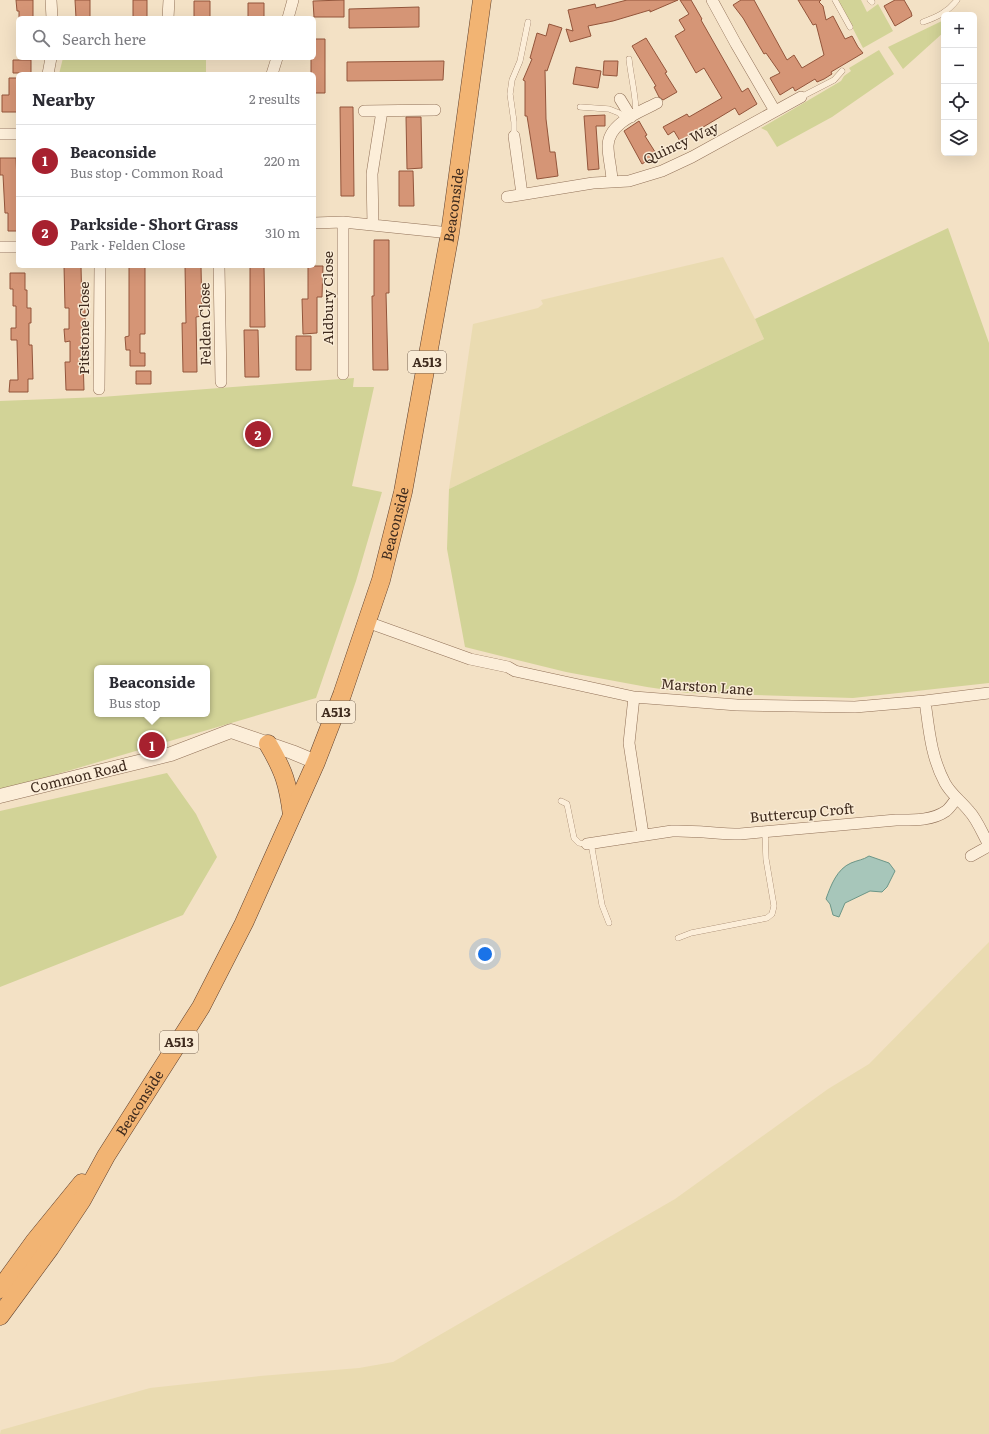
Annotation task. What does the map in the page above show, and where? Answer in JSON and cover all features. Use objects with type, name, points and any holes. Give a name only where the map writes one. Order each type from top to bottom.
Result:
[{"type":"highway","name":"Beaconside","points":[[0,1316],[50,1248],[82,1200],[106,1156],[201,1007],[244,923],[316,762],[342,695],[381,580],[404,492],[450,233],[482,0]]},
{"type":"highway","points":[[268,744],[284,774],[289,790],[292,816]]},
{"type":"highway","name":"Beaconside","points":[[0,1289],[34,1242],[106,1156]]},
{"type":"street","points":[[51,0],[52,16]]},
{"type":"street","points":[[168,16],[169,0]]},
{"type":"street","points":[[289,16],[293,0]]},
{"type":"street","points":[[712,0],[776,111]]},
{"type":"street","points":[[48,72],[51,60]]},
{"type":"street","points":[[272,72],[276,60]]},
{"type":"street","name":"Quincy Way","points":[[507,197],[593,183],[629,181],[662,171],[692,157],[801,97]]},
{"type":"street","points":[[620,99],[631,117]]},
{"type":"street","points":[[612,182],[608,145],[610,135],[620,124],[657,103]]},
{"type":"street","points":[[364,111],[435,110]]},
{"type":"street","points":[[374,224],[372,174],[382,111]]},
{"type":"street","points":[[0,134],[16,134]]},
{"type":"street","points":[[514,136],[522,194]]},
{"type":"street","points":[[316,223],[343,222],[374,224],[450,233]]},
{"type":"street","name":"Aldbury Close","points":[[343,222],[343,374]]},
{"type":"street","points":[[0,248],[16,247]]},
{"type":"street","name":"Pitstone Close","points":[[99,389],[100,268]]},
{"type":"street","name":"Felden Close","points":[[220,268],[221,382]]},
{"type":"street","name":"Marston Lane","points":[[368,622],[470,659],[508,667],[515,671],[634,697],[737,705],[855,706],[925,701],[989,693]]},
{"type":"street","points":[[634,697],[629,743],[643,834]]},
{"type":"street","points":[[925,701],[930,743],[935,762],[945,784],[956,799],[970,812],[989,845],[971,856]]},
{"type":"street","name":"Common Road","points":[[0,796],[171,754],[231,731],[316,762]]},
{"type":"street","name":"Buttercup Croft","points":[[589,844],[643,834],[672,831],[686,830],[722,834],[896,820],[918,820],[932,817],[946,811],[956,799]]},
{"type":"lane","points":[[835,0],[850,27]]},
{"type":"lane","points":[[923,22],[942,16],[957,0]]},
{"type":"lane","points":[[514,136],[514,122],[510,94],[512,80],[520,60],[528,22]]},
{"type":"lane","points":[[580,107],[609,109],[631,117],[636,97],[631,80],[629,59]]},
{"type":"lane","name":"Quincy Way","points":[[801,97],[834,80],[842,71]]},
{"type":"lane","points":[[561,801],[567,804],[574,838],[579,843],[589,844],[602,905],[609,922]]},
{"type":"lane","points":[[678,938],[691,933],[767,918],[772,914],[774,906],[766,858],[765,831]]},
{"type":"shaded area","points":[[723,257],[764,339],[449,489],[473,324],[538,308],[543,304],[541,300]]},
{"type":"shaded area","points":[[869,856],[889,863],[895,871],[887,887],[882,892],[870,891],[845,903],[839,917],[833,915],[830,904],[826,899],[838,873],[851,863]]},
{"type":"shaded area","points":[[989,942],[989,1434],[0,1434],[1,1430],[150,1388],[260,1376],[359,1368],[393,1362],[675,1199],[828,1089],[869,1064]]},
{"type":"green space","points":[[838,0],[861,0],[867,12],[878,4],[893,31],[863,48]]},
{"type":"green space","points":[[941,21],[941,35],[903,69],[888,47]]},
{"type":"green space","points":[[879,50],[894,74],[832,117],[777,147],[767,131],[761,128],[841,81],[844,76],[851,71],[849,68]]},
{"type":"green space","points":[[62,60],[206,60],[206,72],[60,72]]},
{"type":"green space","points":[[948,228],[989,343],[989,683],[853,698],[688,693],[566,672],[465,647],[447,549],[449,489],[764,339],[755,319]]},
{"type":"green space","points":[[354,378],[353,387],[374,387],[352,486],[382,492],[356,581],[316,698],[20,785],[0,789],[0,401],[101,397]]},
{"type":"green space","points":[[167,773],[196,814],[217,857],[183,915],[0,987],[0,811]]},
{"type":"building","points":[[16,0],[33,0],[33,16],[19,16],[19,11],[17,11]]},
{"type":"building","points":[[75,0],[90,0],[90,16],[76,16]]},
{"type":"building","points":[[133,0],[147,0],[147,16],[133,16]]},
{"type":"building","points":[[344,0],[344,17],[314,16],[313,1]]},
{"type":"building","points":[[627,0],[678,0],[650,12],[650,10],[613,21],[588,26],[591,36],[570,42],[566,29],[573,31],[568,10],[595,4],[596,8]]},
{"type":"building","points":[[680,0],[691,0],[742,92],[748,88],[757,104],[739,115],[735,108],[680,141],[674,131],[668,135],[663,127],[687,114],[689,117],[722,98],[704,68],[696,73],[675,36],[685,30],[679,20],[689,14]]},
{"type":"building","points":[[741,0],[754,0],[787,60],[794,55],[802,68],[824,55],[816,24],[813,25],[798,0],[821,0],[819,2],[823,6],[826,20],[833,16],[845,39],[852,36],[863,53],[831,72],[832,74],[824,79],[817,82],[815,79],[795,91],[793,87],[780,95],[770,78],[780,73],[766,53],[764,54],[743,18],[733,5]]},
{"type":"building","points":[[895,0],[904,0],[912,16],[895,26],[884,6]]},
{"type":"building","points":[[194,1],[210,1],[210,16],[194,16]]},
{"type":"building","points":[[248,3],[264,3],[264,16],[248,16]]},
{"type":"building","points":[[419,7],[419,27],[349,28],[349,9]]},
{"type":"building","points":[[549,24],[562,28],[547,71],[545,70],[546,119],[550,152],[555,152],[558,176],[537,179],[527,116],[525,116],[525,81],[523,80],[532,59],[530,58],[537,33],[546,36]]},
{"type":"building","points":[[646,38],[667,72],[665,73],[677,92],[663,100],[659,97],[654,87],[656,86],[632,46]]},
{"type":"building","points":[[316,39],[325,39],[325,93],[316,93],[316,72],[311,72],[311,60],[316,60]]},
{"type":"building","points":[[13,60],[31,60],[31,72],[13,73]]},
{"type":"building","points":[[444,61],[443,80],[347,81],[347,62]]},
{"type":"building","points":[[604,61],[618,61],[617,76],[603,75]]},
{"type":"building","points":[[576,67],[601,71],[598,88],[573,84]]},
{"type":"building","points":[[9,78],[16,78],[16,112],[2,112],[2,95],[9,95]]},
{"type":"building","points":[[340,107],[353,107],[354,196],[341,196]]},
{"type":"building","points":[[605,115],[605,126],[596,126],[599,169],[588,170],[584,116]]},
{"type":"building","points":[[406,117],[421,117],[422,168],[407,169]]},
{"type":"building","points":[[639,121],[647,135],[645,136],[657,155],[642,164],[624,131]]},
{"type":"building","points":[[0,158],[16,158],[16,231],[8,231],[8,213],[5,213],[3,175],[0,175]]},
{"type":"building","points":[[399,171],[413,171],[414,206],[399,206]]},
{"type":"building","points":[[374,240],[389,240],[389,293],[386,293],[388,370],[373,370],[372,296],[374,296]]},
{"type":"building","points":[[323,266],[322,297],[317,297],[317,333],[303,334],[302,299],[308,299],[308,268]]},
{"type":"building","points":[[64,268],[81,268],[82,309],[85,309],[85,324],[82,324],[82,344],[88,344],[88,359],[83,359],[84,390],[66,390],[65,362],[70,362],[70,341],[65,342],[64,329],[69,329],[69,308],[65,308]]},
{"type":"building","points":[[129,268],[145,268],[145,334],[140,334],[140,353],[145,353],[145,366],[130,366],[130,350],[126,350],[125,337],[129,336]]},
{"type":"building","points":[[185,268],[201,268],[202,316],[196,317],[197,372],[183,372],[182,323],[186,323]]},
{"type":"building","points":[[250,268],[264,268],[265,327],[250,327]]},
{"type":"building","points":[[10,273],[25,273],[27,308],[31,308],[29,345],[32,345],[33,379],[28,379],[28,392],[9,392],[10,380],[18,380],[17,340],[11,340],[11,328],[16,328],[16,306],[13,306],[13,289],[10,289]]},
{"type":"building","points":[[244,330],[258,330],[259,377],[245,377]]},
{"type":"building","points":[[296,336],[311,336],[311,370],[296,370]]},
{"type":"building","points":[[136,371],[151,371],[151,384],[136,384]]},
{"type":"place","name":"Parkside - Short Grass","points":[[258,434]]},
{"type":"place","name":"Beaconside","points":[[152,745]]}]
